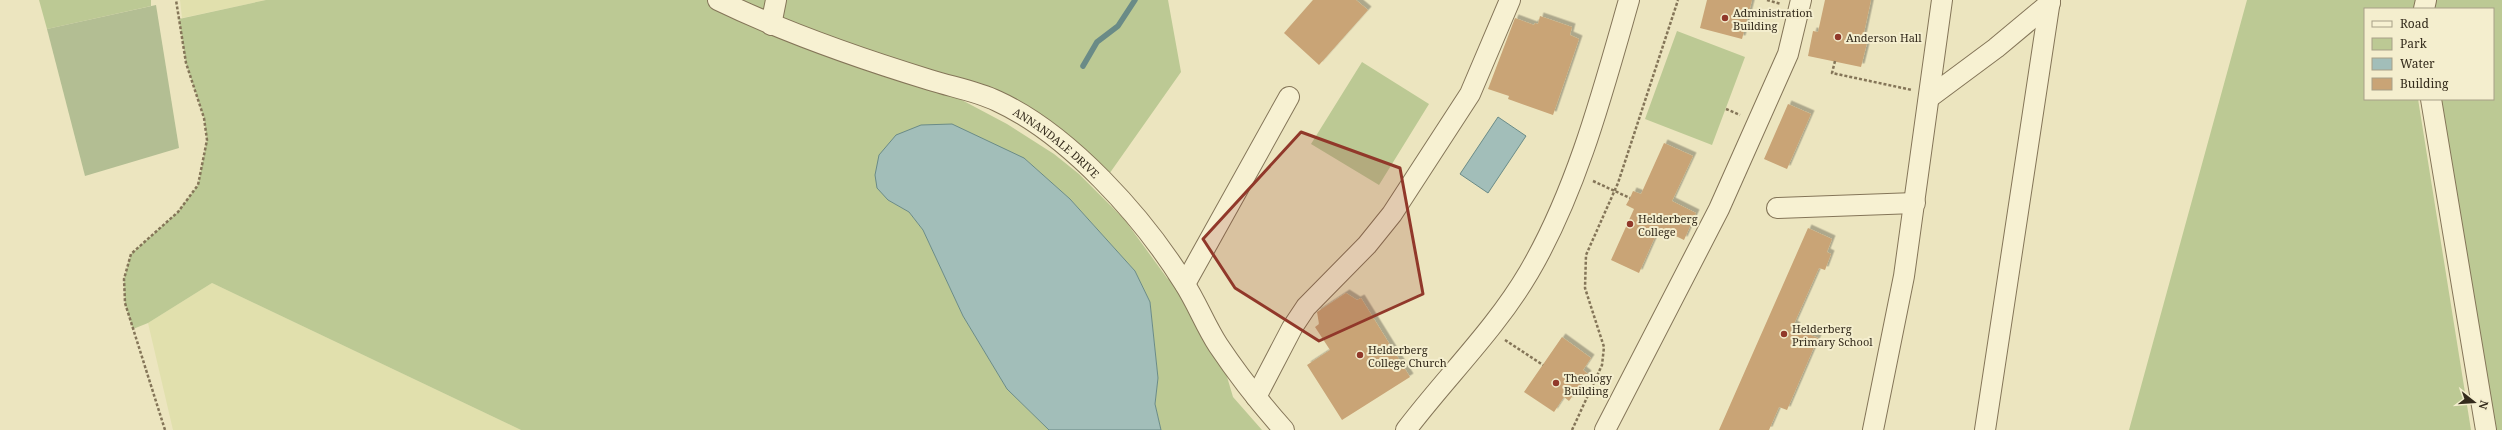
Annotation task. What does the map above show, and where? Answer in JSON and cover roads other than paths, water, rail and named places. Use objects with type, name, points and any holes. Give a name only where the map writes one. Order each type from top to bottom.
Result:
[{"type":"street","name":"ANNANDALE DRIVE","points":[[718,0],[771,25],[930,81],[997,101],[1030,120],[1057,139],[1102,180],[1152,235],[1185,284],[1217,343],[1256,398],[1284,430]]},
{"type":"street","points":[[771,25],[776,0]]},
{"type":"street","points":[[1256,398],[1292,328],[1306,307],[1367,245],[1392,214],[1462,106],[1491,47],[1510,0]]},
{"type":"street","points":[[1406,430],[1488,329],[1529,272],[1564,198],[1598,104],[1629,0]]},
{"type":"street","points":[[1605,430],[1719,209],[1788,54],[1801,0]]},
{"type":"street","points":[[1873,430],[1904,276],[1942,0]]},
{"type":"street","points":[[1930,95],[1996,48],[2050,2]]},
{"type":"street","points":[[1985,430],[2050,2]]},
{"type":"street","points":[[1185,284],[1289,97]]},
{"type":"street","points":[[2431,100],[2486,430]]},
{"type":"street","points":[[1777,208],[1915,203]]},
{"type":"water","points":[[1498,117],[1526,136],[1488,193],[1460,174]]},
{"type":"water","points":[[952,124],[1024,158],[1070,199],[1135,271],[1150,302],[1158,378],[1155,404],[1161,430],[1049,430],[1007,389],[963,316],[923,230],[909,212],[888,200],[877,188],[875,175],[879,155],[896,135],[921,125]]},
{"type":"waterway","points":[[1083,66],[1097,42],[1118,26],[1135,0]]},
{"type":"place","name":"Administration Building","points":[[1725,18]]},
{"type":"place","name":"Anderson Hall","points":[[1838,37]]},
{"type":"place","name":"Helderberg College","points":[[1630,224]]},
{"type":"place","name":"Helderberg Primary School","points":[[1784,334]]},
{"type":"place","name":"Helderberg College Church","points":[[1360,355]]},
{"type":"place","name":"Theology Building","points":[[1556,383]]}]
